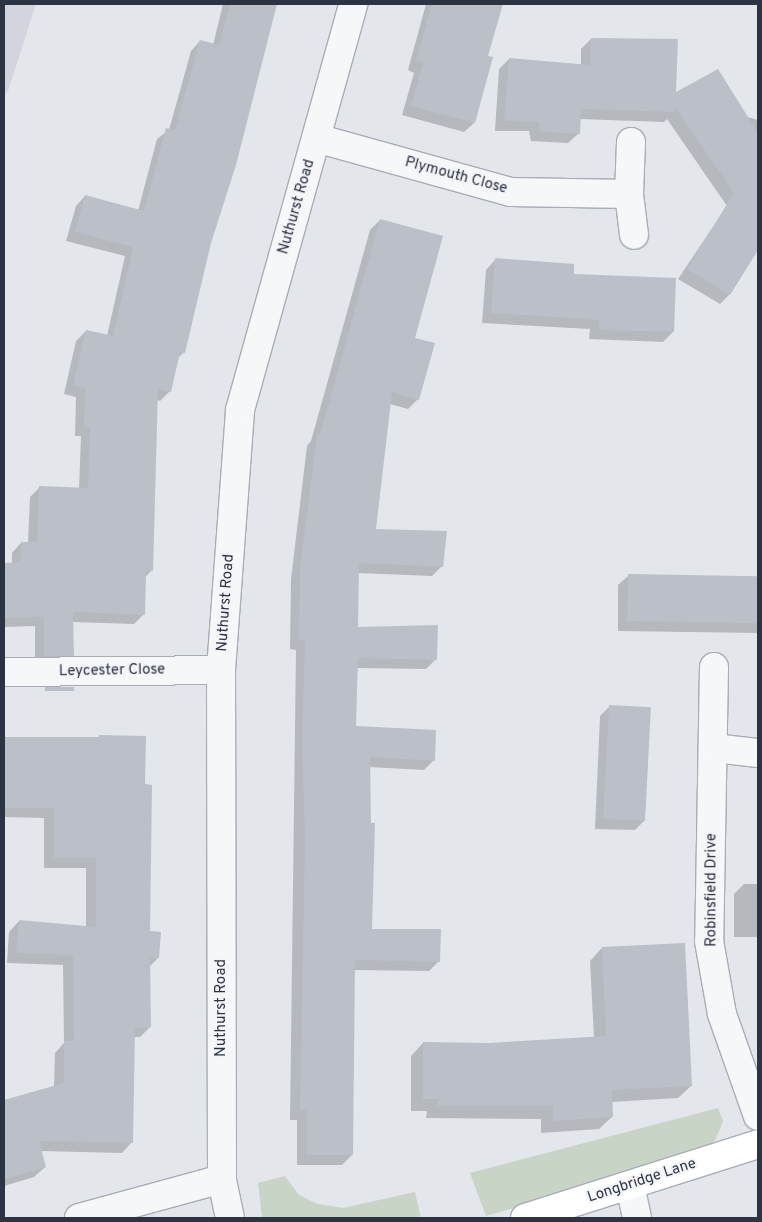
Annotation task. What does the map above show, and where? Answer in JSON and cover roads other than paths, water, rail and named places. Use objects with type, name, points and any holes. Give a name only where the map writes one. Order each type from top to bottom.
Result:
[{"type":"main road","name":"Longbridge Lane","points":[[525,1218],[758,1144]]},
{"type":"street","name":"Nuthurst Road","points":[[230,1218],[222,1179],[221,670],[240,410],[353,4]]},
{"type":"street","name":"Plymouth Close","points":[[316,138],[511,192],[629,194]]},
{"type":"street","points":[[631,142],[629,194],[634,235]]},
{"type":"street","name":"Robinsfield Drive","points":[[714,667],[709,941],[722,1014],[758,1116]]},
{"type":"street","name":"Leycester Close","points":[[4,672],[221,670]]},
{"type":"street","points":[[714,748],[758,753]]},
{"type":"street","points":[[79,1218],[222,1179]]},
{"type":"street","points":[[630,1185],[637,1218]]}]
